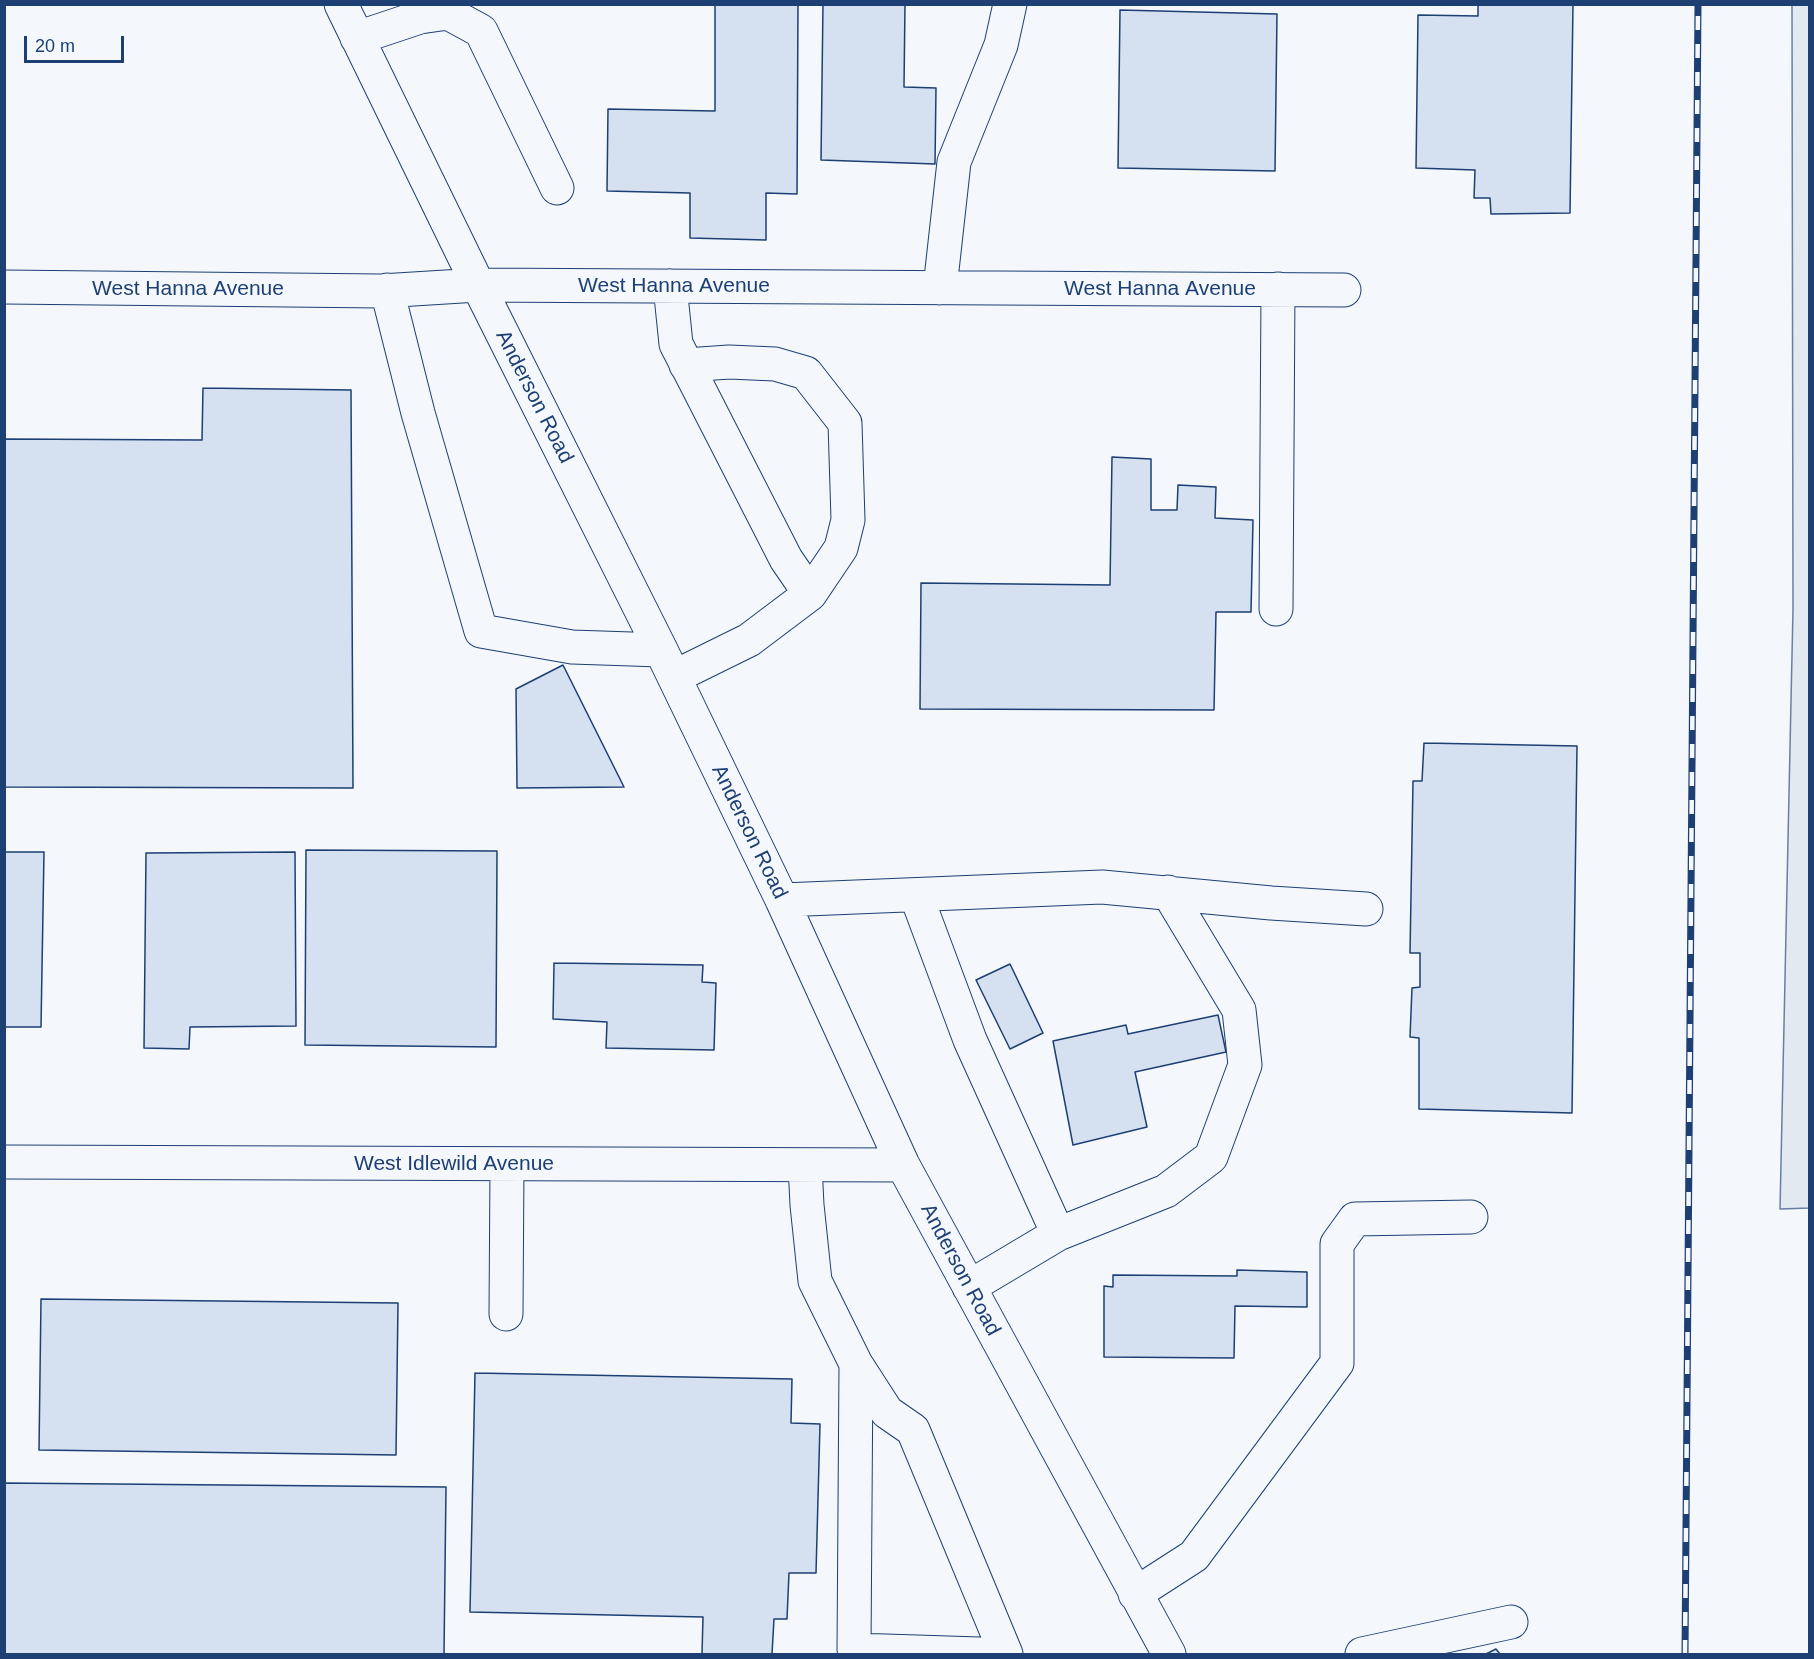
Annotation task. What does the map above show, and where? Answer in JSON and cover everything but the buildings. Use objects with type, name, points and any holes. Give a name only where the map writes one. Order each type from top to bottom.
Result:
[{"type":"street","name":"Anderson Road","points":[[341,4],[782,900],[903,1165],[1169,1654]]},
{"type":"street","points":[[940,288],[954,162],[1001,45],[1010,4]]},
{"type":"street","points":[[357,38],[420,17],[448,13],[481,31],[556,188]]},
{"type":"street","name":"West Hanna Avenue","points":[[4,287],[387,290],[478,285],[1344,290]]},
{"type":"street","points":[[670,286],[676,344],[786,559],[810,594]]},
{"type":"street","points":[[1276,609],[1278,289]]},
{"type":"street","points":[[387,290],[418,413],[481,631],[667,664],[749,640],[810,594],[842,548],[848,520],[845,423],[806,373],[775,364],[729,362],[686,365]]},
{"type":"street","points":[[782,900],[1102,888],[1366,909]]},
{"type":"street","points":[[969,1287],[1058,1234],[1166,1191],[1211,1157],[1245,1065],[1239,1010],[1168,892]]},
{"type":"street","points":[[916,895],[970,1040],[1058,1234]]},
{"type":"street","name":"West Idlewild Avenue","points":[[4,1162],[903,1165]]},
{"type":"street","points":[[506,1314],[507,1164]]},
{"type":"street","points":[[806,1165],[807,1205],[815,1281],[856,1364],[887,1412],[913,1431],[1006,1654]]},
{"type":"street","points":[[1135,1593],[1194,1556],[1337,1363],[1337,1244],[1355,1218],[1471,1217]]},
{"type":"street","points":[[856,1364],[854,1650],[979,1654]]},
{"type":"street","points":[[1362,1654],[1511,1622]]},
{"type":"shaded area","points":[[1809,4],[1810,1208],[1780,1209],[1793,609],[1792,5]]},
{"type":"railway","points":[[1685,1654],[1698,4]]}]
